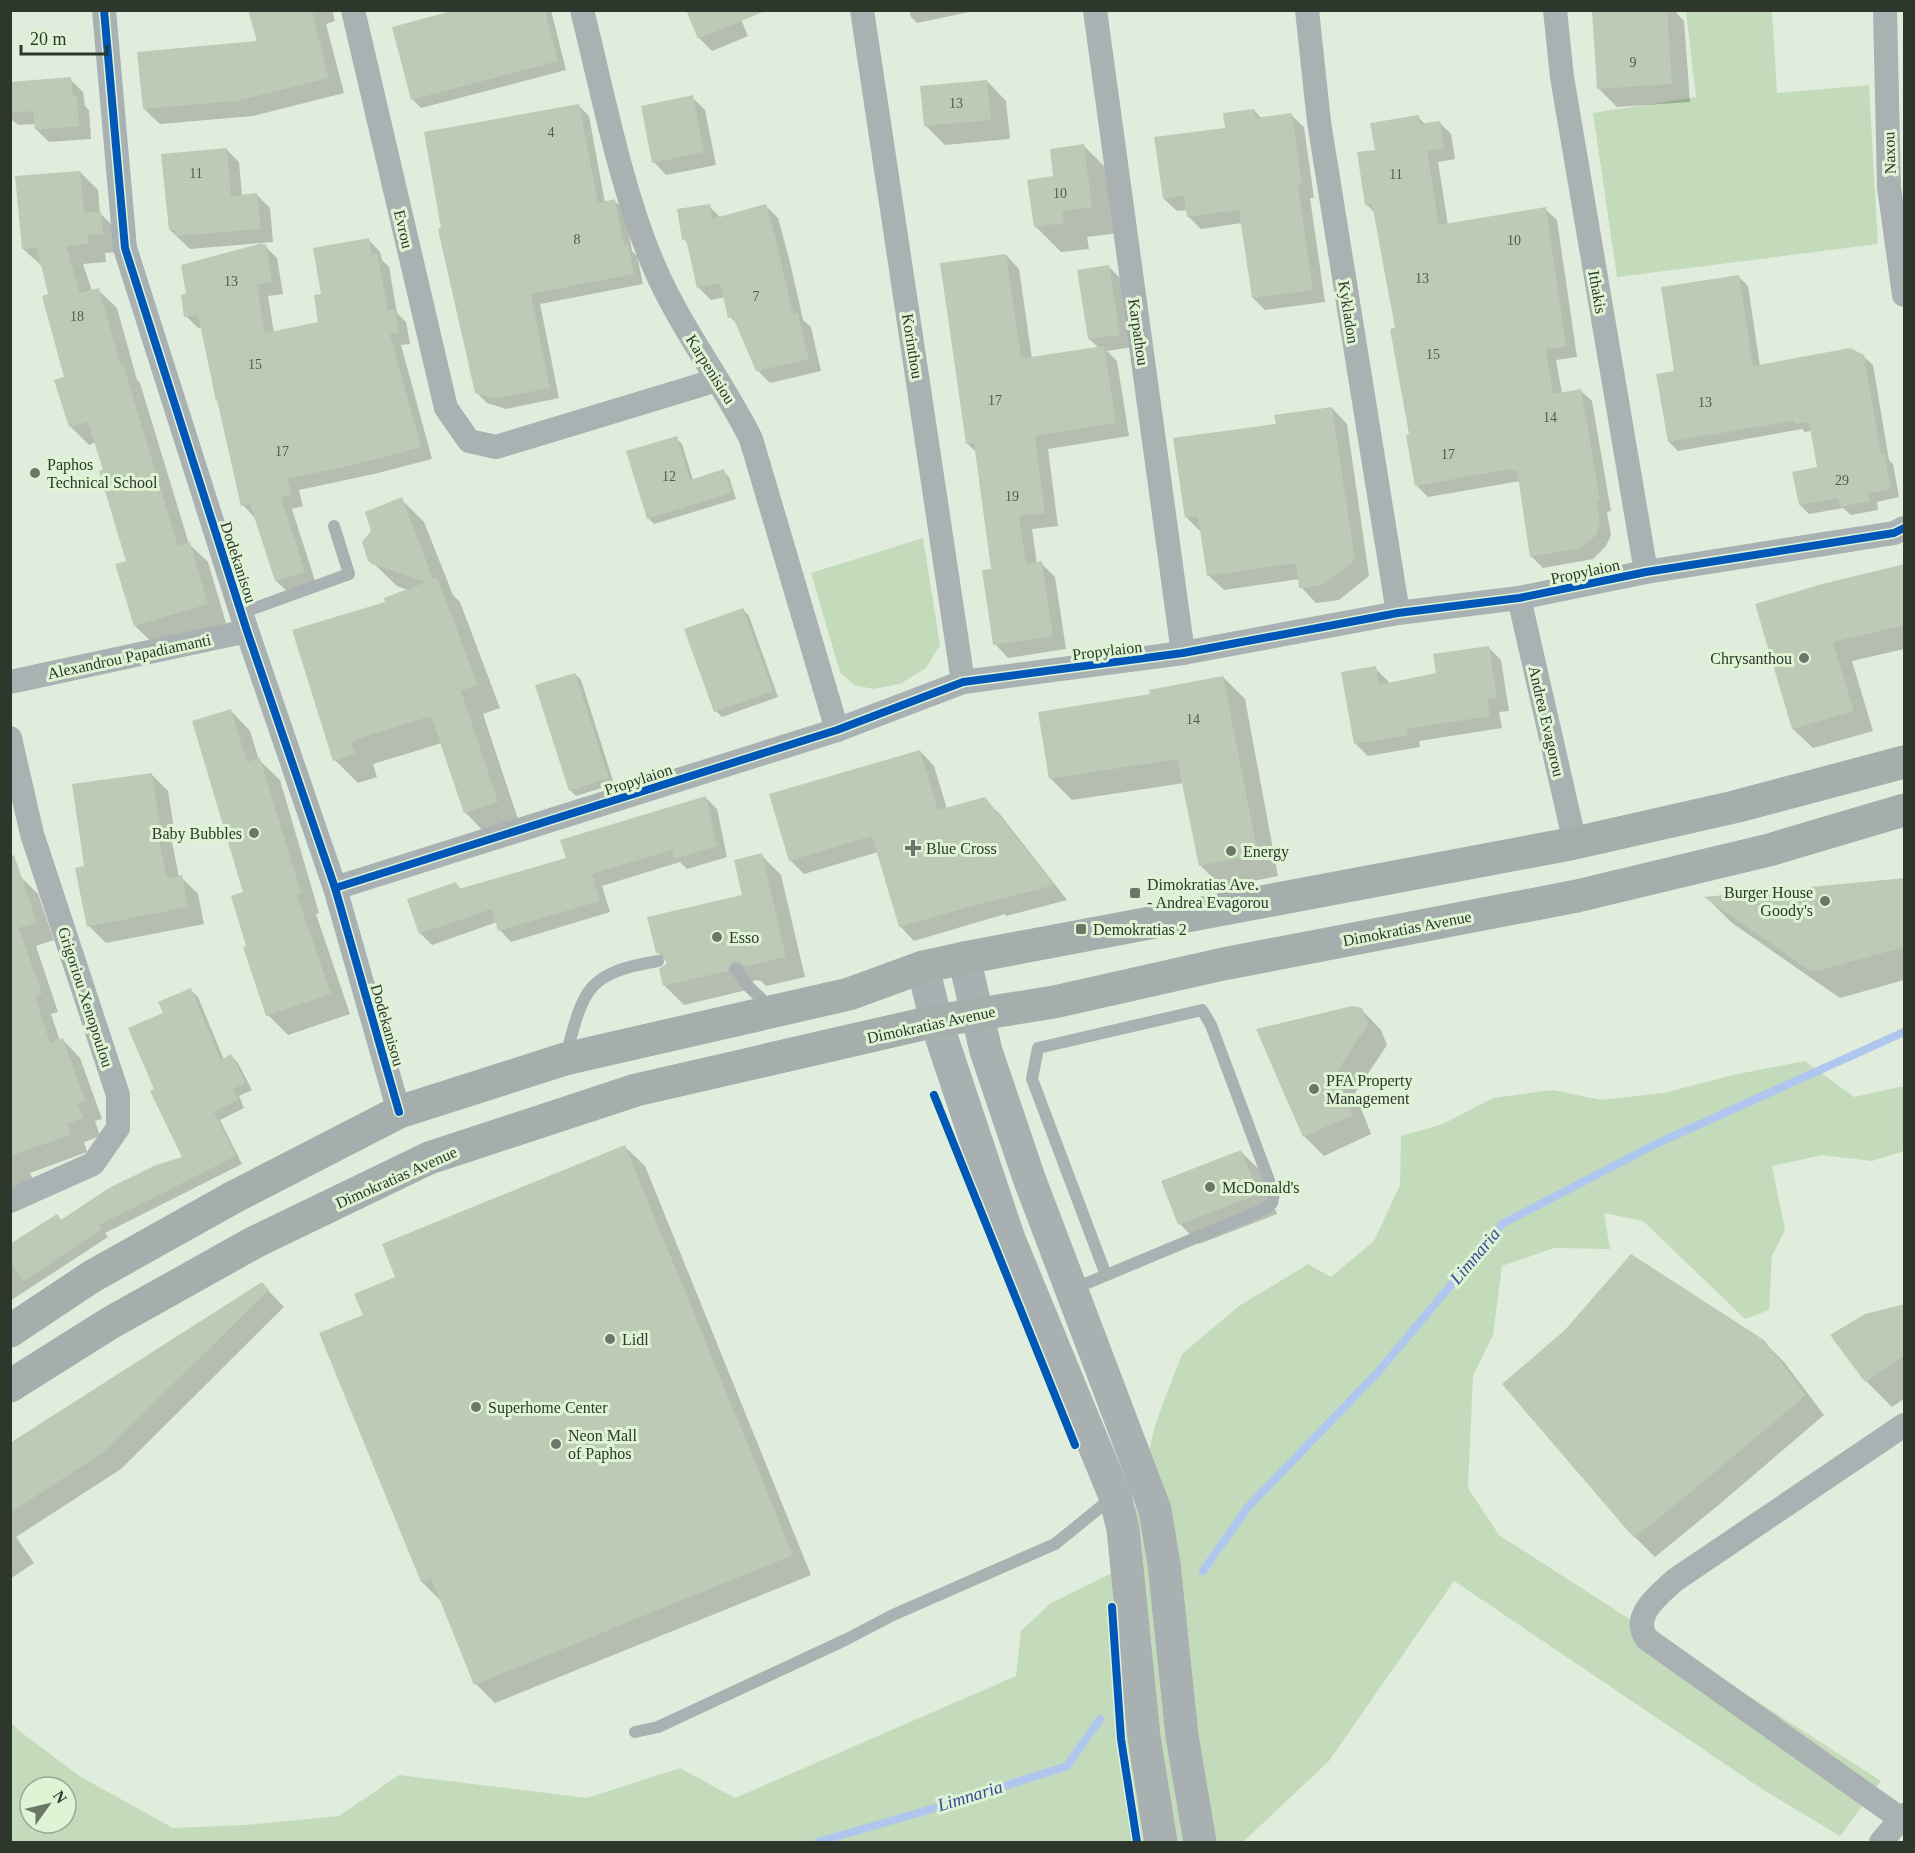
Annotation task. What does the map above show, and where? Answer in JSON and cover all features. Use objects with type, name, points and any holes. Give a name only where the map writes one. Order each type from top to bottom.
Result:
[{"type":"highway","points":[[10,1331],[91,1277],[232,1198],[399,1112],[565,1059],[849,994],[923,968],[964,958],[1575,843],[1734,807],[1905,762]]},
{"type":"highway","name":"Dimokratias Avenue","points":[[10,1386],[110,1323],[255,1242],[429,1158],[636,1090],[936,1021],[1054,1002],[1223,964],[1578,896],[1769,850],[1905,810]]},
{"type":"street","name":"Dodekanisou","points":[[104,10],[125,248],[244,622],[335,888],[399,1112]]},
{"type":"street","name":"Evrou","points":[[353,10],[446,408],[469,441],[496,447],[717,380]]},
{"type":"street","name":"Karpenisiou","points":[[582,10],[631,204],[654,265],[677,315],[738,413],[751,439],[837,730]]},
{"type":"street","name":"Korinthou","points":[[862,10],[963,682]]},
{"type":"street","name":"Karpathou","points":[[1095,10],[1183,653]]},
{"type":"street","name":"Kykladon","points":[[1307,10],[1319,122],[1398,613]]},
{"type":"street","name":"Ithakis","points":[[1555,10],[1562,77],[1646,572]]},
{"type":"street","name":"Naxou","points":[[1885,10],[1905,295]]},
{"type":"street","name":"Propylaion","points":[[335,888],[837,730],[963,682],[1183,653],[1398,613],[1519,598],[1646,572],[1894,533],[1905,528]]},
{"type":"street","name":"Andrea Evagorou","points":[[1519,598],[1575,843]]},
{"type":"street","name":"Alexandrou Papadiamanti","points":[[10,682],[244,622]]},
{"type":"street","name":"Grigoriou Xenopoulou","points":[[10,738],[32,834],[118,1095],[118,1128],[93,1164],[10,1201]]},
{"type":"street","points":[[964,958],[986,1051],[1029,1178],[1155,1510],[1164,1564],[1182,1736],[1200,1842]]},
{"type":"street","points":[[923,968],[936,1021],[1009,1239],[1115,1496],[1123,1529],[1144,1737],[1161,1842]]},
{"type":"street","points":[[1881,1842],[1903,1817],[1647,1639],[1642,1632],[1642,1625],[1643,1614],[1650,1603],[1675,1580],[1905,1425]]},
{"type":"lane","points":[[244,622],[349,574],[334,526]]},
{"type":"lane","points":[[565,1059],[586,993],[602,977],[631,965],[658,961]]},
{"type":"lane","points":[[736,969],[748,986],[774,1011]]},
{"type":"lane","points":[[1072,1290],[1267,1208],[1272,1203],[1274,1194],[1211,1024],[1202,1010],[1038,1048],[1032,1079],[1106,1275]]},
{"type":"lane","points":[[635,1732],[658,1727],[845,1640],[893,1615],[1055,1544],[1115,1496]]},
{"type":"green space","points":[[1686,11],[1772,11],[1777,93],[1869,85],[1878,244],[1617,277],[1593,113],[1696,97]]},
{"type":"green space","points":[[923,538],[940,645],[926,668],[900,684],[873,689],[854,685],[840,672],[811,573]]},
{"type":"green space","points":[[1805,1061],[1854,1097],[1904,1086],[1904,1151],[1872,1161],[1822,1155],[1772,1166],[1785,1230],[1772,1256],[1769,1310],[1745,1319],[1643,1221],[1604,1213],[1610,1249],[1554,1248],[1502,1266],[1493,1335],[1473,1376],[1468,1488],[1499,1535],[1881,1781],[1840,1836],[1765,1791],[1454,1581],[1329,1761],[1243,1842],[11,1842],[10,1722],[81,1777],[173,1828],[245,1825],[339,1816],[399,1775],[587,1798],[680,1768],[735,1798],[1016,1676],[1021,1631],[1051,1603],[1120,1569],[1156,1422],[1182,1354],[1239,1306],[1308,1264],[1331,1277],[1374,1241],[1400,1185],[1401,1136],[1443,1124],[1493,1098],[1553,1090],[1601,1100],[1664,1093],[1733,1075]]},
{"type":"building","points":[[248,10],[312,10],[329,78],[237,101],[143,109],[137,52],[257,41]]},
{"type":"building","points":[[455,10],[545,10],[558,61],[411,100],[392,27]]},
{"type":"building","points":[[686,10],[765,10],[765,11],[698,39]]},
{"type":"building","points":[[1592,10],[1667,10],[1672,84],[1597,89]]},
{"type":"building","points":[[71,77],[73,96],[77,96],[79,126],[35,130],[33,111],[10,113],[10,82]]},
{"type":"building","points":[[987,80],[991,120],[924,126],[920,86]]},
{"type":"building","points":[[693,95],[704,152],[652,163],[641,106]]},
{"type":"building","points":[[579,104],[598,203],[615,199],[624,245],[628,244],[634,274],[531,294],[550,388],[494,399],[475,393],[438,229],[441,228],[424,132]]},
{"type":"building","points":[[1254,109],[1255,118],[1292,113],[1302,185],[1298,186],[1313,290],[1252,298],[1239,210],[1187,217],[1184,196],[1163,199],[1154,137],[1225,128],[1223,113]]},
{"type":"building","points":[[1419,115],[1420,124],[1440,121],[1444,149],[1427,151],[1439,225],[1546,207],[1566,346],[1546,349],[1553,394],[1581,389],[1600,501],[1597,501],[1600,523],[1596,535],[1581,548],[1530,557],[1517,470],[1511,471],[1511,469],[1415,486],[1406,435],[1409,434],[1390,329],[1395,328],[1372,204],[1365,205],[1357,152],[1375,150],[1370,123]]},
{"type":"building","points":[[1084,144],[1092,207],[1062,211],[1064,223],[1034,227],[1027,180],[1053,176],[1050,149]]},
{"type":"building","points":[[227,148],[231,196],[257,193],[261,229],[176,236],[175,230],[169,230],[161,154]]},
{"type":"building","points":[[80,171],[84,213],[101,212],[103,234],[88,235],[88,244],[66,246],[80,293],[99,288],[120,364],[123,364],[178,546],[190,542],[208,604],[134,626],[115,564],[126,561],[99,471],[103,470],[88,422],[69,427],[54,380],[64,377],[42,296],[48,294],[37,248],[22,249],[15,176]]},
{"type":"building","points":[[710,204],[712,219],[766,204],[793,314],[798,313],[809,359],[756,371],[733,317],[728,318],[720,283],[697,288],[686,239],[682,240],[677,209]]},
{"type":"building","points":[[369,238],[372,254],[377,253],[388,310],[395,309],[399,332],[390,334],[421,447],[288,479],[292,495],[281,497],[305,572],[275,581],[250,504],[241,506],[198,315],[184,317],[181,295],[186,294],[181,265],[262,243],[266,244],[272,282],[257,285],[265,333],[318,322],[314,295],[321,294],[313,248]]},
{"type":"building","points":[[1006,254],[1021,357],[1104,346],[1116,423],[1035,436],[1045,513],[1019,516],[1026,564],[1042,561],[1053,636],[993,645],[982,570],[991,569],[974,443],[966,444],[940,263]]},
{"type":"building","points":[[1109,265],[1120,335],[1088,339],[1077,270]]},
{"type":"building","points":[[1739,275],[1753,366],[1850,348],[1864,355],[1881,454],[1884,453],[1891,489],[1868,493],[1870,501],[1840,507],[1838,498],[1799,505],[1792,472],[1817,467],[1809,422],[1795,424],[1794,421],[1668,442],[1656,374],[1674,371],[1661,287]]},
{"type":"building","points":[[1332,407],[1355,560],[1323,585],[1299,588],[1296,563],[1207,576],[1198,517],[1185,518],[1173,438],[1276,424],[1274,415]]},
{"type":"building","points":[[677,436],[690,480],[724,469],[731,493],[647,519],[626,451]]},
{"type":"building","points":[[402,497],[433,579],[437,577],[478,685],[461,691],[498,802],[464,813],[431,716],[351,741],[355,754],[333,761],[292,630],[385,602],[384,598],[426,582],[372,564],[368,561],[362,542],[371,531],[365,512]]},
{"type":"building","name":"Chrysanthou","points":[[1905,564],[1905,625],[1833,642],[1854,711],[1792,729],[1755,604],[1822,584]]},
{"type":"building","points":[[743,608],[773,691],[714,712],[684,629]]},
{"type":"building","points":[[1489,646],[1497,698],[1487,700],[1490,716],[1407,729],[1408,735],[1354,744],[1341,672],[1376,666],[1379,685],[1436,673],[1433,654]]},
{"type":"building","points":[[575,673],[609,778],[569,791],[535,685]]},
{"type":"building","points":[[1223,676],[1258,854],[1199,866],[1177,759],[1049,779],[1038,712],[1150,694],[1149,690]]},
{"type":"building","points":[[231,709],[247,762],[260,758],[301,893],[297,895],[331,994],[266,1016],[243,947],[246,946],[231,896],[243,892],[192,721]]},
{"type":"building","name":"Blue Cross","points":[[920,750],[938,810],[985,797],[1054,885],[899,927],[872,836],[789,861],[769,794]]},
{"type":"building","points":[[152,773],[160,825],[156,826],[167,878],[182,875],[188,907],[87,927],[75,868],[84,866],[72,784]]},
{"type":"building","points":[[706,796],[717,846],[674,859],[672,850],[592,874],[600,901],[498,931],[492,909],[419,934],[407,899],[456,882],[459,889],[566,858],[560,840]]},
{"type":"building","name":"Esso","points":[[762,853],[786,957],[745,967],[735,961],[729,965],[728,971],[663,986],[659,969],[666,964],[666,959],[661,953],[656,953],[647,917],[742,895],[734,860]]},
{"type":"building","points":[[14,855],[37,922],[19,928],[42,994],[35,996],[50,1043],[63,1038],[85,1101],[78,1104],[83,1118],[67,1124],[71,1135],[10,1156],[10,856]]},
{"type":"building","points":[[1905,878],[1905,947],[1812,972],[1704,897]]},
{"type":"building","points":[[191,988],[221,1060],[231,1054],[246,1083],[233,1089],[238,1100],[214,1112],[236,1156],[99,1225],[102,1229],[24,1281],[10,1261],[10,1244],[57,1214],[61,1220],[109,1188],[156,1165],[182,1157],[150,1091],[154,1089],[128,1028],[163,1013],[158,1002]]},
{"type":"building","points":[[1352,1006],[1362,1008],[1368,1024],[1336,1073],[1353,1115],[1303,1137],[1256,1029]]},
{"type":"building","name":"Neon Mall of Paphos","points":[[625,1145],[793,1555],[474,1685],[431,1578],[421,1582],[319,1333],[363,1315],[354,1294],[395,1277],[382,1244]]},
{"type":"building","name":"McDonald's","points":[[1241,1150],[1259,1194],[1178,1225],[1161,1181]]},
{"type":"building","points":[[1631,1254],[1764,1340],[1806,1395],[1634,1538],[1502,1384],[1565,1330]]},
{"type":"building","points":[[262,1282],[269,1290],[104,1452],[10,1513],[10,1443]]},
{"type":"building","points":[[1905,1304],[1905,1355],[1865,1382],[1830,1335],[1865,1314]]},
{"type":"waterway","name":"Limnaria","points":[[1203,1571],[1248,1507],[1378,1372],[1502,1224],[1656,1144],[1904,1032]]},
{"type":"waterway","name":"Limnaria","points":[[818,1842],[1067,1766],[1100,1719]]},
{"type":"cycle path","points":[[104,10],[125,248],[247,631],[335,888],[399,1112]]},
{"type":"cycle path","points":[[335,888],[837,730],[963,682],[1183,653],[1398,613],[1519,598],[1646,572],[1894,533],[1904,528]]},
{"type":"cycle path","points":[[934,1095],[1075,1445]]},
{"type":"cycle path","points":[[1112,1607],[1121,1739],[1137,1842]]},
{"type":"place","name":"Paphos Technical School","points":[[35,473]]},
{"type":"place","name":"Chrysanthou","points":[[1804,658]]},
{"type":"place","name":"Baby Bubbles","points":[[254,833]]},
{"type":"place","name":"Blue Cross","points":[[913,848]]},
{"type":"place","name":"Energy","points":[[1231,851]]},
{"type":"place","name":"Dimokratias Ave. - Andrea Evagorou","points":[[1135,893]]},
{"type":"place","name":"Burger House Goody's","points":[[1825,901]]},
{"type":"place","name":"Demokratias 2","points":[[1081,929]]},
{"type":"place","name":"Esso","points":[[717,937]]},
{"type":"place","name":"PFA Property Management","points":[[1314,1089]]},
{"type":"place","name":"McDonald's","points":[[1210,1187]]},
{"type":"place","name":"Lidl","points":[[610,1339]]},
{"type":"place","name":"Superhome Center","points":[[476,1407]]},
{"type":"place","name":"Neon Mall of Paphos","points":[[556,1444]]}]
